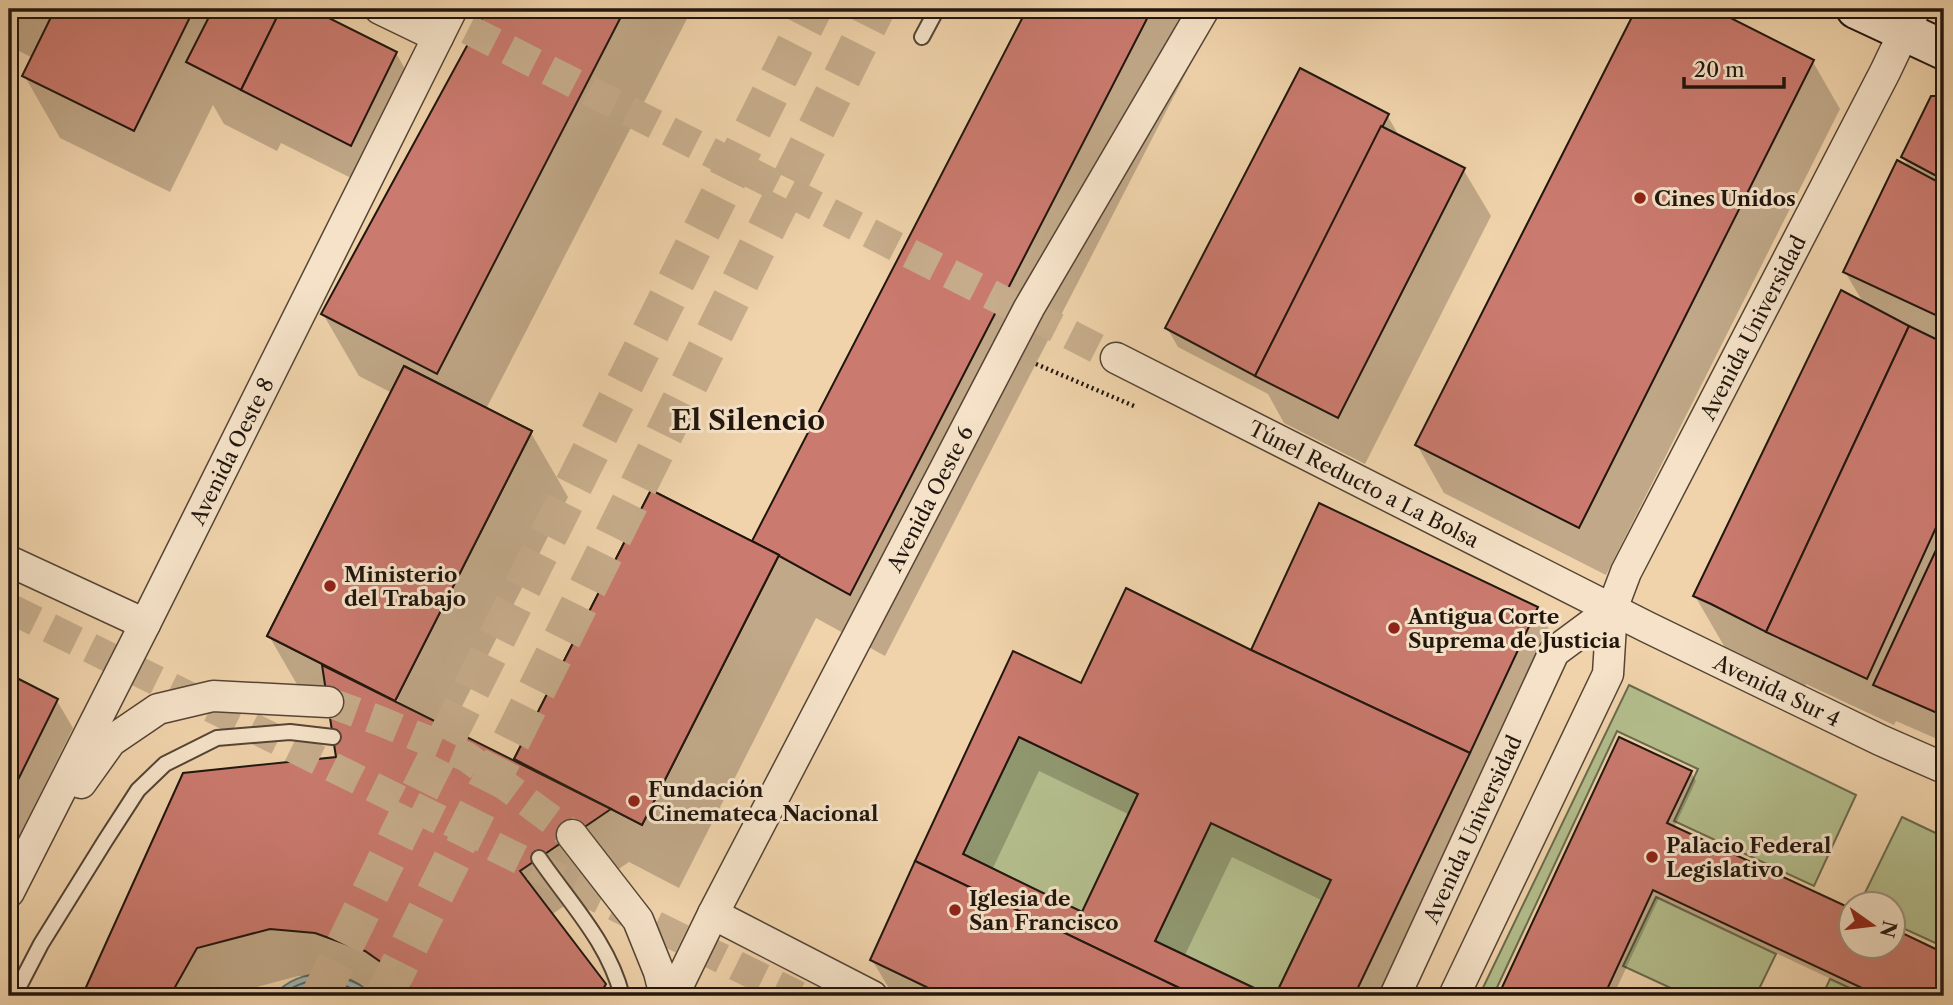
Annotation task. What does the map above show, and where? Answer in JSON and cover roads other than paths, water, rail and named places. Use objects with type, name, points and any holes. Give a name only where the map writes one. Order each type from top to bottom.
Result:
[{"type":"main road","points":[[1856,9],[1910,20],[1944,50]]},
{"type":"street","points":[[380,9],[438,37]]},
{"type":"street","name":"Avenida Oeste 8","points":[[9,892],[452,9]]},
{"type":"street","name":"Avenida Oeste 6","points":[[673,996],[1023,318],[1204,9]]},
{"type":"street","name":"Avenida Universidad","points":[[1454,996],[1608,674],[1612,609],[1626,572],[1910,20]]},
{"type":"street","name":"Túnel Reducto a La Bolsa","points":[[1116,358],[1612,609]]},
{"type":"street","points":[[9,561],[145,624]]},
{"type":"street","name":"Avenida Universidad","points":[[1395,996],[1554,652],[1612,609]]},
{"type":"street","name":"Avenida Sur 4","points":[[1612,609],[1880,740],[1944,768]]},
{"type":"street","points":[[31,850],[111,741],[158,709],[213,696],[327,702]]},
{"type":"street","points":[[572,835],[638,920],[659,972],[664,996]]},
{"type":"street","points":[[713,914],[872,996]]},
{"type":"lane","points":[[922,37],[937,9]]},
{"type":"lane","points":[[13,996],[41,944],[138,790],[165,764],[217,738],[290,732],[333,737]]},
{"type":"lane","points":[[540,858],[600,942],[619,983],[622,996]]},
{"type":"water","points":[[326,973],[357,983],[372,996],[272,996],[297,979]]},
{"type":"tunnel","points":[[428,9],[1116,358]]},
{"type":"tunnel","points":[[320,996],[424,783],[813,9]]},
{"type":"tunnel","points":[[384,996],[876,9]]},
{"type":"tunnel","points":[[9,608],[798,996]]},
{"type":"tunnel","points":[[328,702],[467,757],[572,835]]},
{"type":"place","name":"Cines Unidos","points":[[1640,198]]},
{"type":"place","name":"Ministerio del Trabajo","points":[[330,586]]},
{"type":"place","name":"Antigua Corte Suprema de Justicia","points":[[1394,628]]},
{"type":"place","name":"Fundación Cinemateca Nacional","points":[[634,801]]},
{"type":"place","name":"Palacio Federal Legislativo","points":[[1652,857]]},
{"type":"place","name":"Iglesia de San Francisco","points":[[955,910]]},
{"type":"district","name":"El Silencio","points":[[748,420]]}]
